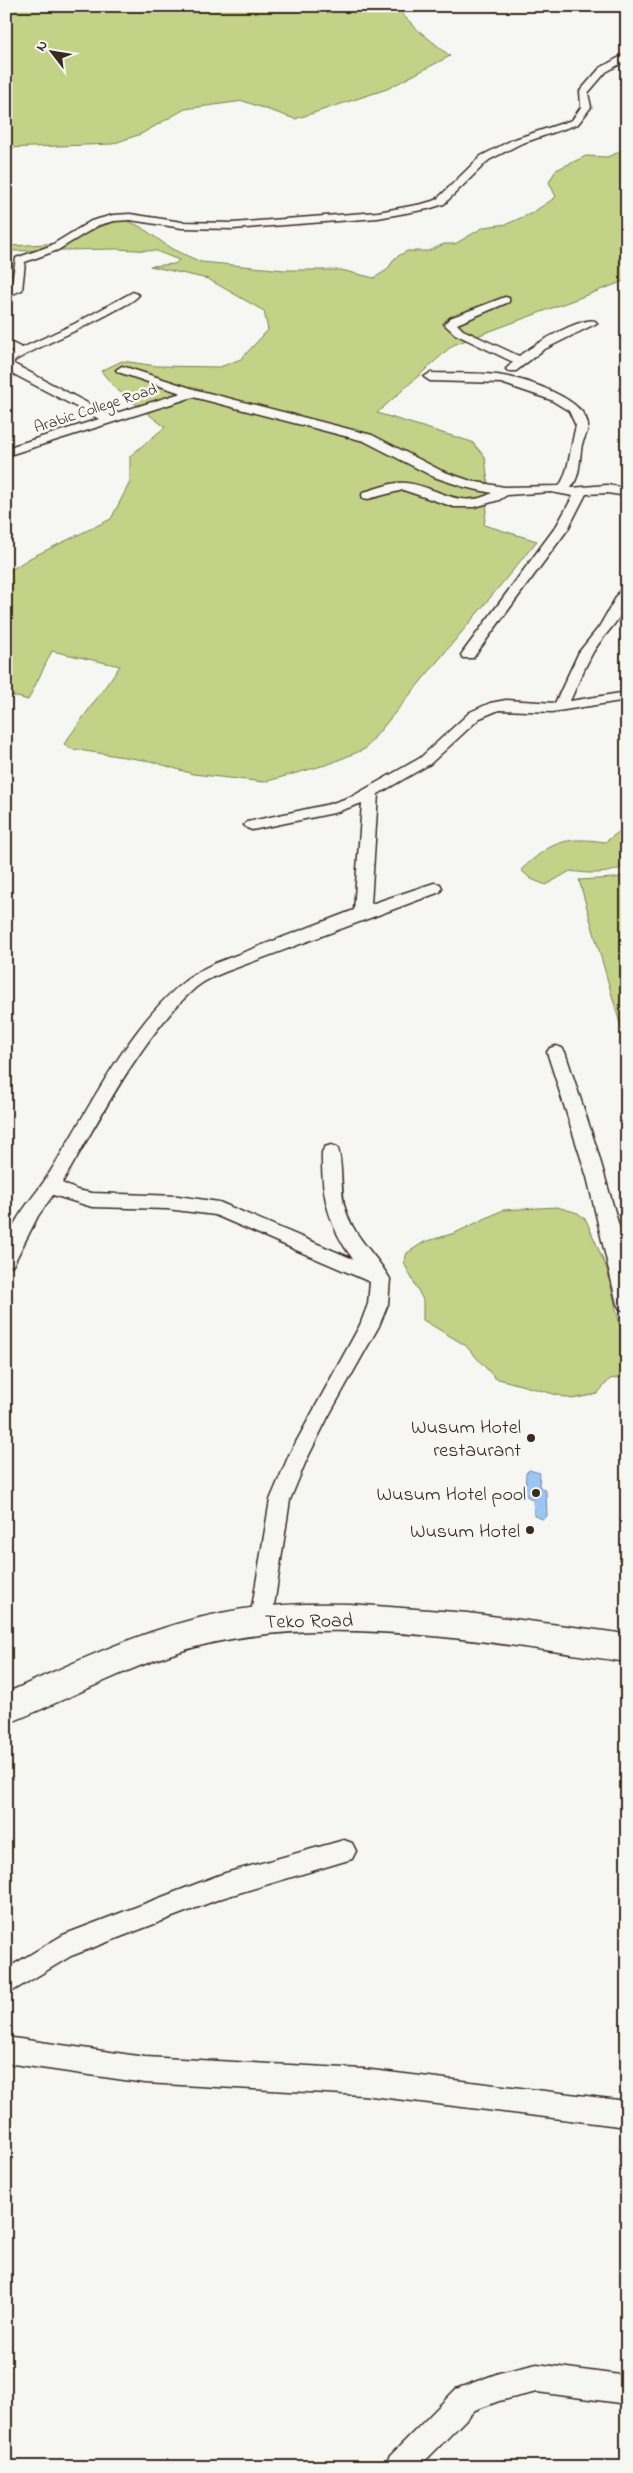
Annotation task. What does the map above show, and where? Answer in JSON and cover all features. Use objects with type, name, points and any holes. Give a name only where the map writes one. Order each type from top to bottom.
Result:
[{"type":"street","points":[[6,294],[16,290],[20,260],[54,248],[80,230],[113,218],[130,217],[182,225],[233,226],[378,216],[440,202],[468,178],[485,158],[516,142],[575,122],[586,107],[583,93],[611,64],[627,56]]},
{"type":"street","points":[[611,64],[627,68]]},
{"type":"street","points":[[108,419],[8,366],[8,359],[105,313],[133,295]]},
{"type":"street","points":[[505,300],[454,320],[450,324],[459,332],[520,361]]},
{"type":"street","points":[[502,379],[520,361],[555,339],[591,323]]},
{"type":"street","points":[[6,343],[21,352]]},
{"type":"street","points":[[122,370],[193,393],[368,438],[438,474],[468,484],[504,491],[562,490],[580,493]]},
{"type":"street","points":[[430,377],[502,379],[564,401],[578,414],[582,426],[576,445],[571,479],[562,490]]},
{"type":"street","name":"Arabic College Road","points":[[6,452],[193,393]]},
{"type":"street","points":[[368,495],[404,486],[454,503],[475,502],[494,498],[504,491]]},
{"type":"street","points":[[468,654],[563,526],[582,490],[589,488],[627,492]]},
{"type":"street","points":[[560,707],[586,652],[623,605],[627,590]]},
{"type":"street","points":[[252,825],[334,808],[370,793],[425,761],[483,710],[506,704],[540,708],[560,707],[627,696]]},
{"type":"street","points":[[362,912],[370,793]]},
{"type":"street","points":[[6,1260],[31,1212],[51,1184],[107,1092],[156,1020],[187,986],[203,975],[362,912],[434,888]]},
{"type":"street","points":[[556,1052],[604,1199],[627,1304]]},
{"type":"street","points":[[261,1619],[280,1500],[296,1461],[369,1326],[378,1304],[380,1279],[360,1254],[335,1215],[331,1193],[331,1152]]},
{"type":"street","points":[[51,1184],[66,1195],[98,1202],[135,1201],[206,1206],[219,1209],[380,1279]]},
{"type":"street","name":"Teko Road","points":[[6,1709],[139,1650],[200,1631],[261,1619],[308,1616],[435,1622],[627,1648]]},
{"type":"street","points":[[6,1983],[63,1946],[222,1886],[344,1851]]},
{"type":"street","points":[[6,2050],[42,2053],[143,2070],[215,2075],[281,2076],[383,2085],[627,2114]]},
{"type":"street","points":[[399,2467],[466,2399],[499,2387],[537,2378],[627,2390]]},
{"type":"green space","points":[[6,6],[397,6],[397,9],[418,30],[450,56],[387,89],[295,119],[243,101],[185,109],[141,134],[112,144],[6,148]]},
{"type":"green space","points":[[627,149],[627,280],[453,345],[377,413],[472,442],[485,457],[489,492],[484,525],[537,541],[365,749],[329,764],[264,782],[193,774],[150,761],[72,749],[64,744],[120,666],[52,651],[28,700],[6,694],[6,573],[30,558],[111,519],[130,482],[130,456],[165,427],[115,388],[101,371],[122,361],[157,366],[220,367],[241,359],[268,330],[264,311],[208,279],[150,266],[175,264],[179,260],[156,251],[116,249],[10,251],[10,246],[64,243],[90,230],[124,219],[141,227],[172,249],[201,262],[285,270],[341,270],[374,278],[387,270],[395,258],[407,251],[428,251],[444,244],[455,244],[484,227],[507,224],[532,213],[556,197],[549,182],[556,170],[586,156],[607,157]]},
{"type":"green space","points":[[627,826],[627,865],[613,871],[585,873],[570,871],[546,885],[531,879],[521,870],[541,853],[559,843],[579,840],[605,842]]},
{"type":"green space","points":[[627,875],[627,1048],[579,880],[615,878]]},
{"type":"green space","points":[[557,1207],[578,1213],[586,1220],[607,1269],[627,1357],[622,1377],[610,1379],[597,1394],[572,1399],[495,1378],[465,1345],[423,1320],[423,1300],[404,1263],[407,1253],[424,1242],[455,1233],[503,1210]]},
{"type":"water","name":"Wusum Hotel pool","points":[[529,1470],[540,1473],[539,1486],[546,1491],[547,1516],[543,1519],[534,1516],[533,1500],[525,1495],[526,1473]]},
{"type":"place","name":"Wusum Hotel restaurant","points":[[531,1438]]},
{"type":"place","name":"Wusum Hotel pool","points":[[536,1493]]},
{"type":"place","name":"Wusum Hotel","points":[[530,1530]]}]
